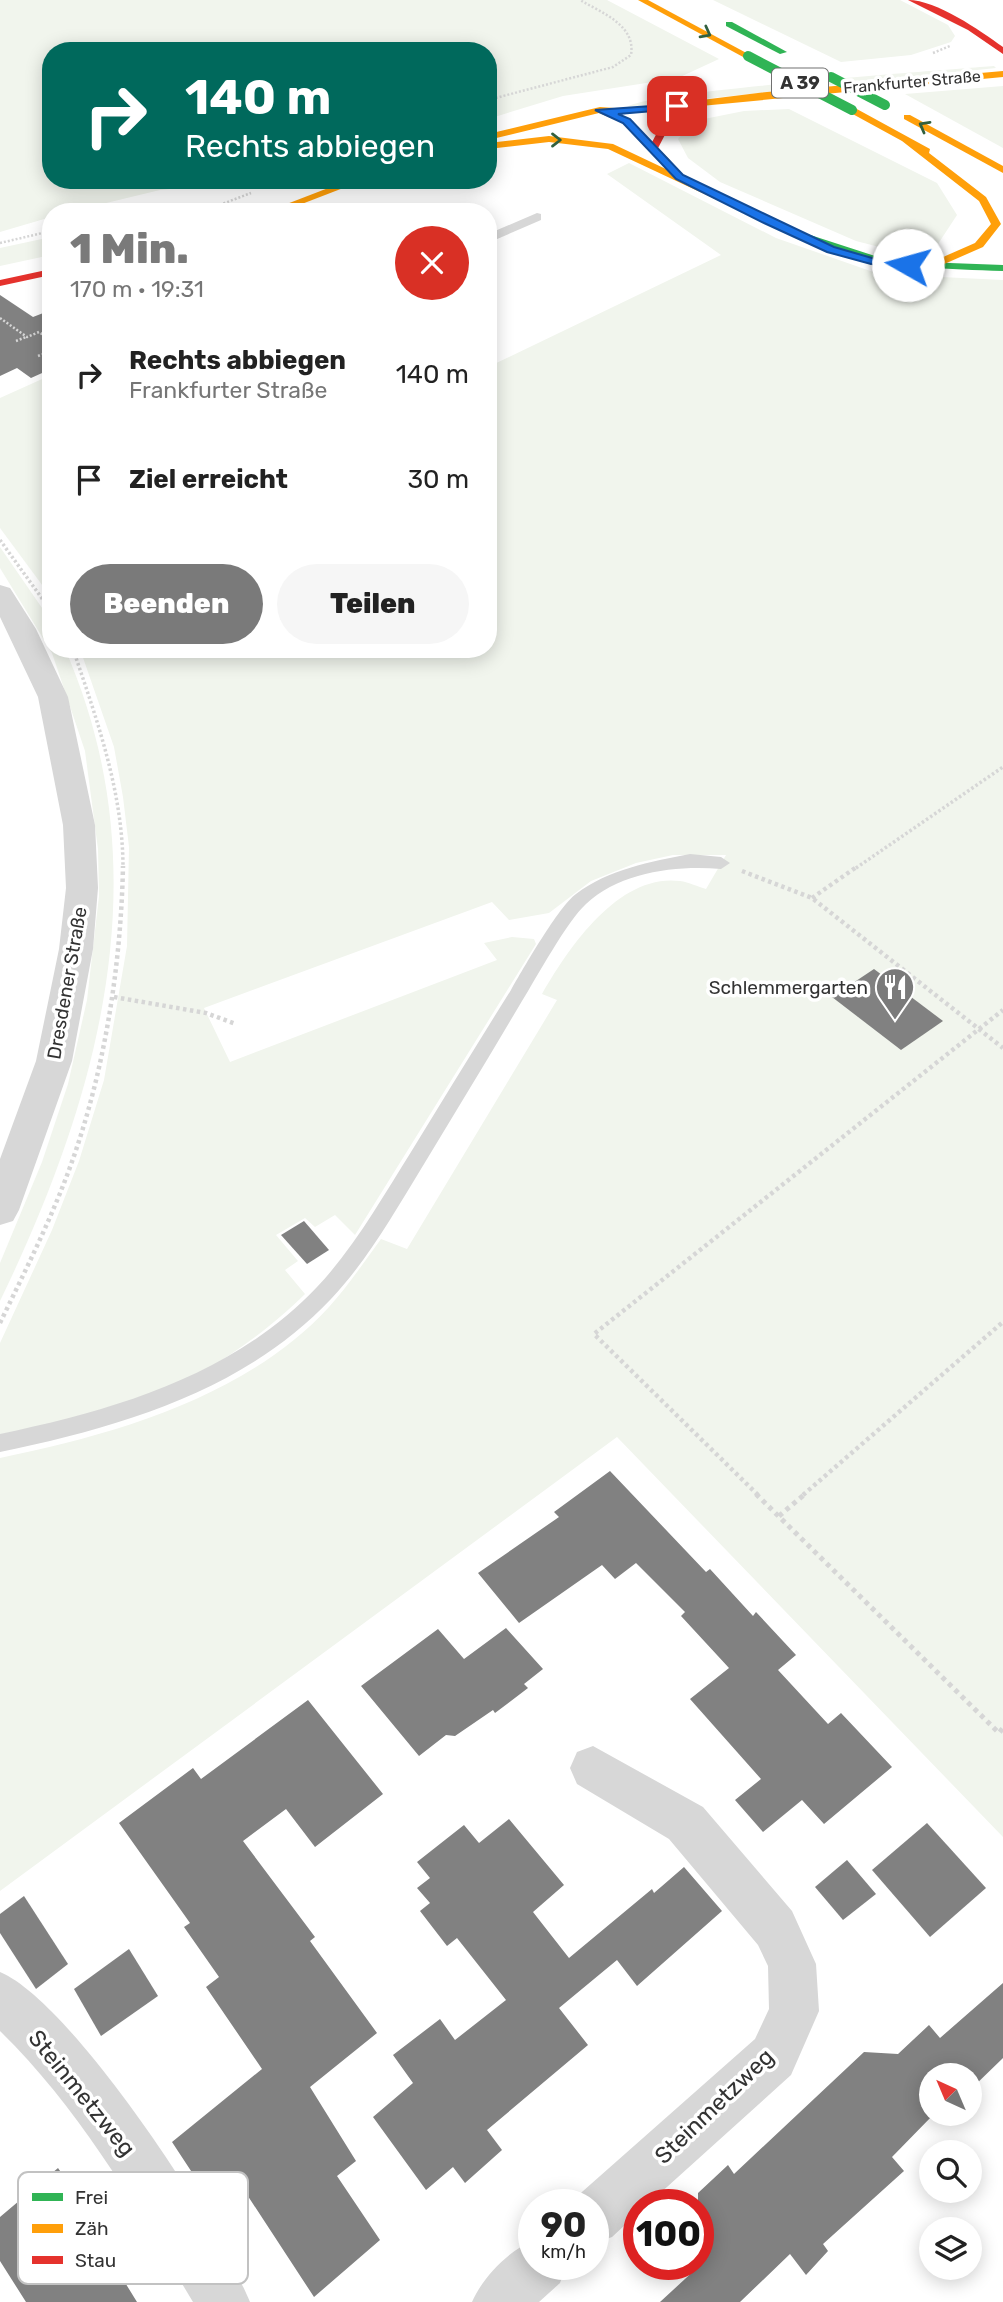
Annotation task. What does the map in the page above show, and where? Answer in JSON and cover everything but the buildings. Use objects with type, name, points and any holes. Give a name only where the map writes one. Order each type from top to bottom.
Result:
[{"type":"main road","name":"A 39","points":[[642,0],[852,110],[1003,194]]},
{"type":"main road","points":[[912,0],[971,29],[1003,51]]},
{"type":"main road","name":"A 39","points":[[716,18],[788,55]]},
{"type":"main road","points":[[971,29],[1003,36]]},
{"type":"main road","name":"Frankfurter Straße","points":[[600,110],[616,100],[688,90],[1003,60]]},
{"type":"main road","name":"A 39","points":[[817,69],[1003,170]]},
{"type":"main road","name":"Frankfurter Straße","points":[[600,110],[629,112],[1003,74]]},
{"type":"main road","points":[[654,148],[664,127],[701,103]]},
{"type":"main road","points":[[497,135],[600,110],[626,121],[680,177]]},
{"type":"main road","points":[[600,110],[605,126],[636,155]]},
{"type":"main road","points":[[497,145],[549,139],[579,140],[610,146],[636,155],[831,249],[871,261],[1003,268]]},
{"type":"main road","points":[[905,139],[983,199],[992,211],[996,224],[989,238],[977,248],[933,264]]},
{"type":"main road","points":[[296,203],[334,189]]},
{"type":"main road","points":[[0,283],[42,274]]},
{"type":"street","name":"Dresdener Straße","points":[[0,594],[22,629],[53,697],[79,825],[82,888],[76,949],[54,1061],[0,1210]]},
{"type":"street","name":"Steinmetzweg","points":[[593,1768],[686,1823],[775,1928],[792,1964],[794,2011],[773,2057],[609,2204]]},
{"type":"street","name":"Steinmetzweg","points":[[0,1997],[57,2055],[101,2109],[144,2172]]},
{"type":"street","points":[[499,2302],[523,2280]]},
{"type":"street","name":"Steinmetzweg","points":[[212,2284],[223,2302]]},
{"type":"lane","points":[[497,235],[537,217]]},
{"type":"lane","points":[[0,1443],[82,1426],[170,1396],[262,1347],[324,1293],[379,1221],[535,965],[579,900],[603,884],[637,871],[690,860],[721,863]]},
{"type":"path","points":[[497,98],[613,67],[631,55],[633,43],[624,27],[580,0]]},
{"type":"path","points":[[223,203],[258,189]]},
{"type":"path","points":[[0,243],[42,234]]},
{"type":"path","points":[[2,321],[27,337]]},
{"type":"path","points":[[16,341],[39,332],[42,334]]},
{"type":"path","points":[[38,356],[42,354]]},
{"type":"path","points":[[0,540],[42,598]]},
{"type":"path","points":[[811,898],[1003,767]]},
{"type":"path","points":[[721,863],[787,886],[811,898],[1003,1048]]},
{"type":"path","points":[[113,997],[206,1013],[236,1024]]},
{"type":"path","points":[[1003,1010],[594,1334],[999,1733],[1003,1728]]},
{"type":"path","points":[[779,1516],[1003,1322]]},
{"type":"shaded area","points":[[0,0],[607,0],[719,59],[678,78],[563,96],[497,116],[497,42],[42,42],[42,189],[170,189],[106,203],[42,203],[42,220],[0,232]]},
{"type":"shaded area","points":[[713,0],[900,0],[948,25],[955,36],[951,42],[911,55],[841,62]]},
{"type":"shaded area","points":[[994,66],[996,68],[627,107],[686,94],[739,88]]},
{"type":"shaded area","points":[[1003,86],[1003,148],[905,94]]},
{"type":"shaded area","points":[[789,109],[937,183],[957,215],[936,247],[891,250],[856,241],[720,182],[688,158],[678,139],[694,121],[744,111]]},
{"type":"shaded area","points":[[629,163],[776,238],[879,274],[1003,280],[1003,1837],[617,1437],[0,1891],[0,1458],[44,1449],[133,1424],[219,1388],[259,1365],[296,1338],[336,1299],[381,1239],[407,1249],[557,1000],[542,994],[581,936],[616,901],[636,889],[657,882],[680,881],[706,889],[726,855],[673,855],[636,863],[591,881],[549,913],[509,920],[492,902],[204,1008],[230,1062],[497,960],[484,943],[512,937],[534,939],[536,944],[355,1235],[335,1215],[315,1227],[305,1218],[276,1235],[298,1261],[285,1270],[305,1294],[289,1309],[233,1353],[171,1388],[94,1413],[0,1435],[0,1343],[52,1230],[79,1161],[104,1080],[127,946],[129,847],[123,797],[114,747],[83,658],[497,658],[497,363],[721,255],[607,174]]},
{"type":"shaded area","points":[[42,239],[42,257],[0,266],[0,248]]},
{"type":"shaded area","points":[[42,379],[42,585],[0,528],[0,398]]},
{"type":"shaded area","points":[[0,547],[42,608],[42,637],[0,568]]},
{"type":"shaded area","points":[[54,658],[68,658],[94,732],[110,815],[113,898],[106,981],[90,1062],[66,1143],[35,1223],[0,1301],[0,1263],[42,1162],[68,1084],[87,1000],[99,896],[98,849],[85,751]]},
{"type":"traffic: fast","points":[[729,24],[783,52]]},
{"type":"traffic: fast","points":[[748,56],[852,110]]},
{"type":"traffic: fast","points":[[831,77],[885,105]]},
{"type":"traffic: fast","points":[[798,234],[850,253],[899,263],[1003,268]]},
{"type":"traffic: slow","points":[[642,0],[748,56]]},
{"type":"traffic: slow","points":[[497,135],[600,110],[629,112],[767,95],[1003,74]]},
{"type":"traffic: slow","points":[[600,110],[626,121],[667,162]]},
{"type":"traffic: slow","points":[[852,110],[927,151]]},
{"type":"traffic: slow","points":[[907,117],[1003,170]]},
{"type":"traffic: slow","points":[[497,145],[549,139],[610,146],[798,234]]},
{"type":"traffic: slow","points":[[905,139],[983,199],[996,224],[979,245],[938,263]]},
{"type":"traffic: slow","points":[[296,203],[334,189]]},
{"type":"traffic: jam","points":[[912,0],[971,28],[1003,51]]},
{"type":"traffic: jam","points":[[654,148],[664,127],[701,103]]},
{"type":"traffic: jam","points":[[0,283],[42,274]]},
{"type":"place","name":"Schlemmergarten","points":[[895,1021]]},
{"type":"route","points":[[677,106],[629,112],[600,110],[626,121],[680,177],[831,249],[871,261],[908,265]]}]
